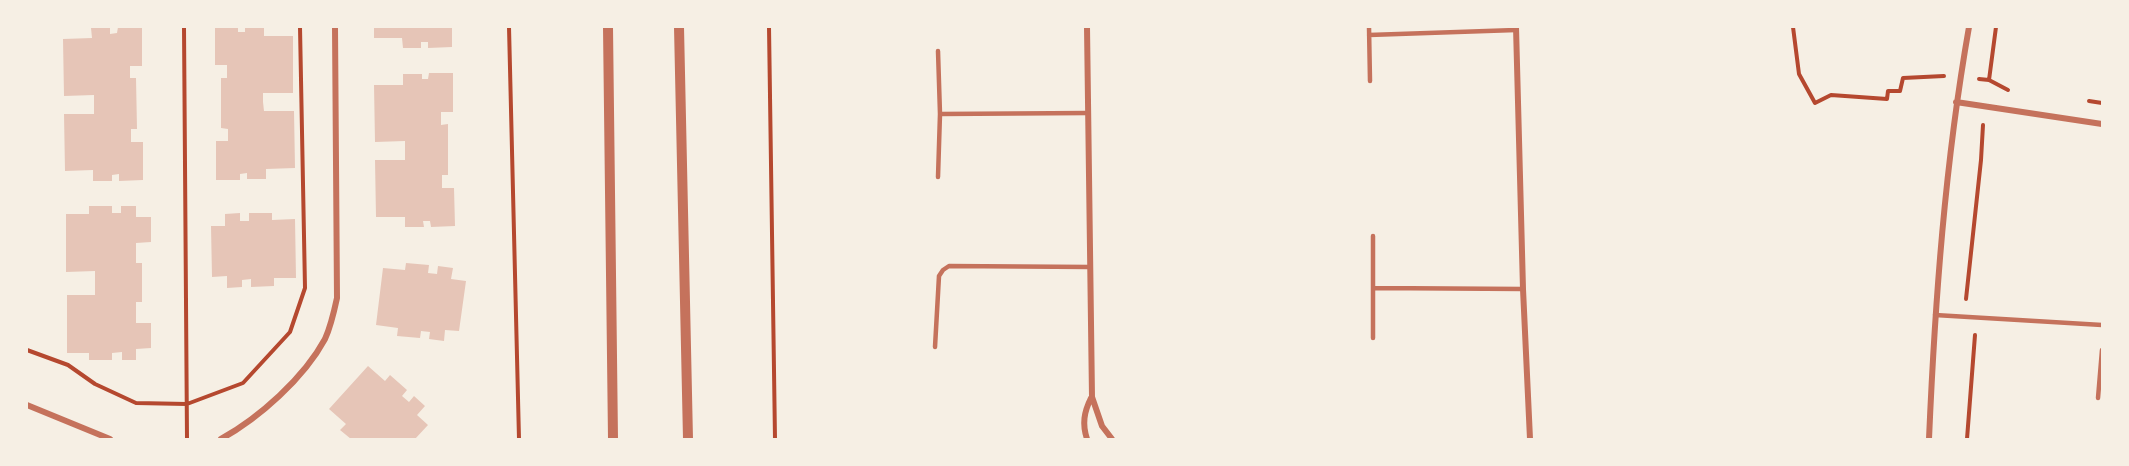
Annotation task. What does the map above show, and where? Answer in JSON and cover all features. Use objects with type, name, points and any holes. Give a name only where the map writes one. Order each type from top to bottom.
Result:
[{"type":"street","points":[[221,439],[244,427],[290,385],[325,338],[332,320],[337,298],[335,27]]},
{"type":"street","points":[[608,27],[613,439]]},
{"type":"street","points":[[679,27],[688,439]]},
{"type":"street","points":[[1087,27],[1092,397],[1102,426],[1112,439]]},
{"type":"street","points":[[1929,439],[1935,315],[1956,102],[1969,27]]},
{"type":"street","points":[[1516,29],[1523,289],[1530,439]]},
{"type":"street","points":[[1956,102],[2102,124]]},
{"type":"street","points":[[1087,439],[1084,419],[1086,408],[1092,397]]},
{"type":"street","points":[[27,405],[110,439]]},
{"type":"lane","points":[[1369,27],[1370,81]]},
{"type":"lane","points":[[1369,35],[1516,29]]},
{"type":"lane","points":[[938,51],[940,114],[938,177]]},
{"type":"lane","points":[[940,114],[1088,113]]},
{"type":"lane","points":[[1373,236],[1373,338]]},
{"type":"lane","points":[[935,347],[939,276],[949,266],[1090,267]]},
{"type":"lane","points":[[1373,288],[1523,289]]},
{"type":"lane","points":[[1935,315],[2102,325]]},
{"type":"lane","points":[[2098,398],[2102,350]]},
{"type":"path","points":[[184,27],[187,439]]},
{"type":"path","points":[[27,350],[68,365],[95,384],[136,403],[187,404],[243,383],[290,332],[305,288],[300,27]]},
{"type":"path","points":[[509,27],[519,439]]},
{"type":"path","points":[[769,27],[776,439]]},
{"type":"path","points":[[1793,27],[1798,74],[1815,103],[1831,94],[1887,99],[1888,91],[1900,91],[1903,78],[1960,76],[1989,80],[2014,92]]},
{"type":"path","points":[[1989,80],[1996,27]]},
{"type":"path","points":[[2080,100],[2102,103]]},
{"type":"path","points":[[1964,317],[1981,160],[1984,106]]},
{"type":"path","points":[[1967,439],[1970,378],[1977,318]]},
{"type":"building","points":[[110,27],[110,34],[117,33],[118,27],[142,27],[142,66],[130,66],[130,78],[136,78],[137,129],[131,129],[131,142],[143,142],[143,180],[119,181],[119,174],[112,175],[112,181],[93,181],[93,170],[65,171],[64,114],[94,114],[94,95],[64,96],[63,39],[92,38],[91,28]]},
{"type":"building","points":[[215,27],[238,27],[238,32],[245,32],[245,27],[264,27],[264,36],[293,36],[293,93],[263,93],[263,102],[264,111],[294,111],[295,168],[266,169],[266,179],[247,179],[247,173],[240,174],[240,180],[216,180],[216,141],[228,141],[228,129],[221,128],[221,78],[227,78],[227,65],[215,65]]},
{"type":"building","points":[[374,27],[452,27],[452,47],[428,48],[428,42],[421,42],[421,48],[403,48],[402,38],[374,38]]},
{"type":"building","points":[[429,73],[453,73],[453,112],[441,112],[441,125],[448,124],[448,175],[442,175],[442,188],[454,188],[455,226],[431,227],[430,221],[423,221],[424,227],[405,227],[405,217],[376,217],[375,160],[405,160],[405,141],[375,142],[374,85],[403,85],[403,74],[422,74],[422,79],[428,79]]},
{"type":"building","points":[[89,206],[112,206],[112,213],[121,213],[121,206],[136,206],[136,217],[151,217],[151,242],[136,243],[136,263],[142,263],[142,302],[136,302],[136,323],[151,323],[151,348],[136,349],[136,360],[122,360],[122,352],[112,353],[112,360],[89,360],[89,353],[67,353],[67,295],[95,295],[95,271],[66,272],[66,214],[89,214]]},
{"type":"building","points":[[240,213],[240,221],[249,221],[249,213],[272,213],[272,220],[295,219],[296,278],[274,278],[274,286],[251,287],[251,279],[242,280],[242,287],[227,288],[227,276],[212,277],[211,226],[225,226],[225,214]]},
{"type":"building","points":[[406,263],[429,265],[428,273],[437,274],[438,266],[453,268],[451,279],[466,281],[459,331],[445,330],[444,341],[429,339],[430,332],[421,331],[420,338],[397,336],[398,328],[376,325],[383,268],[405,270]]},
{"type":"building","points":[[368,366],[385,381],[390,375],[407,390],[402,396],[409,402],[414,396],[425,406],[417,415],[428,425],[415,439],[351,439],[340,430],[346,424],[329,409]]}]
